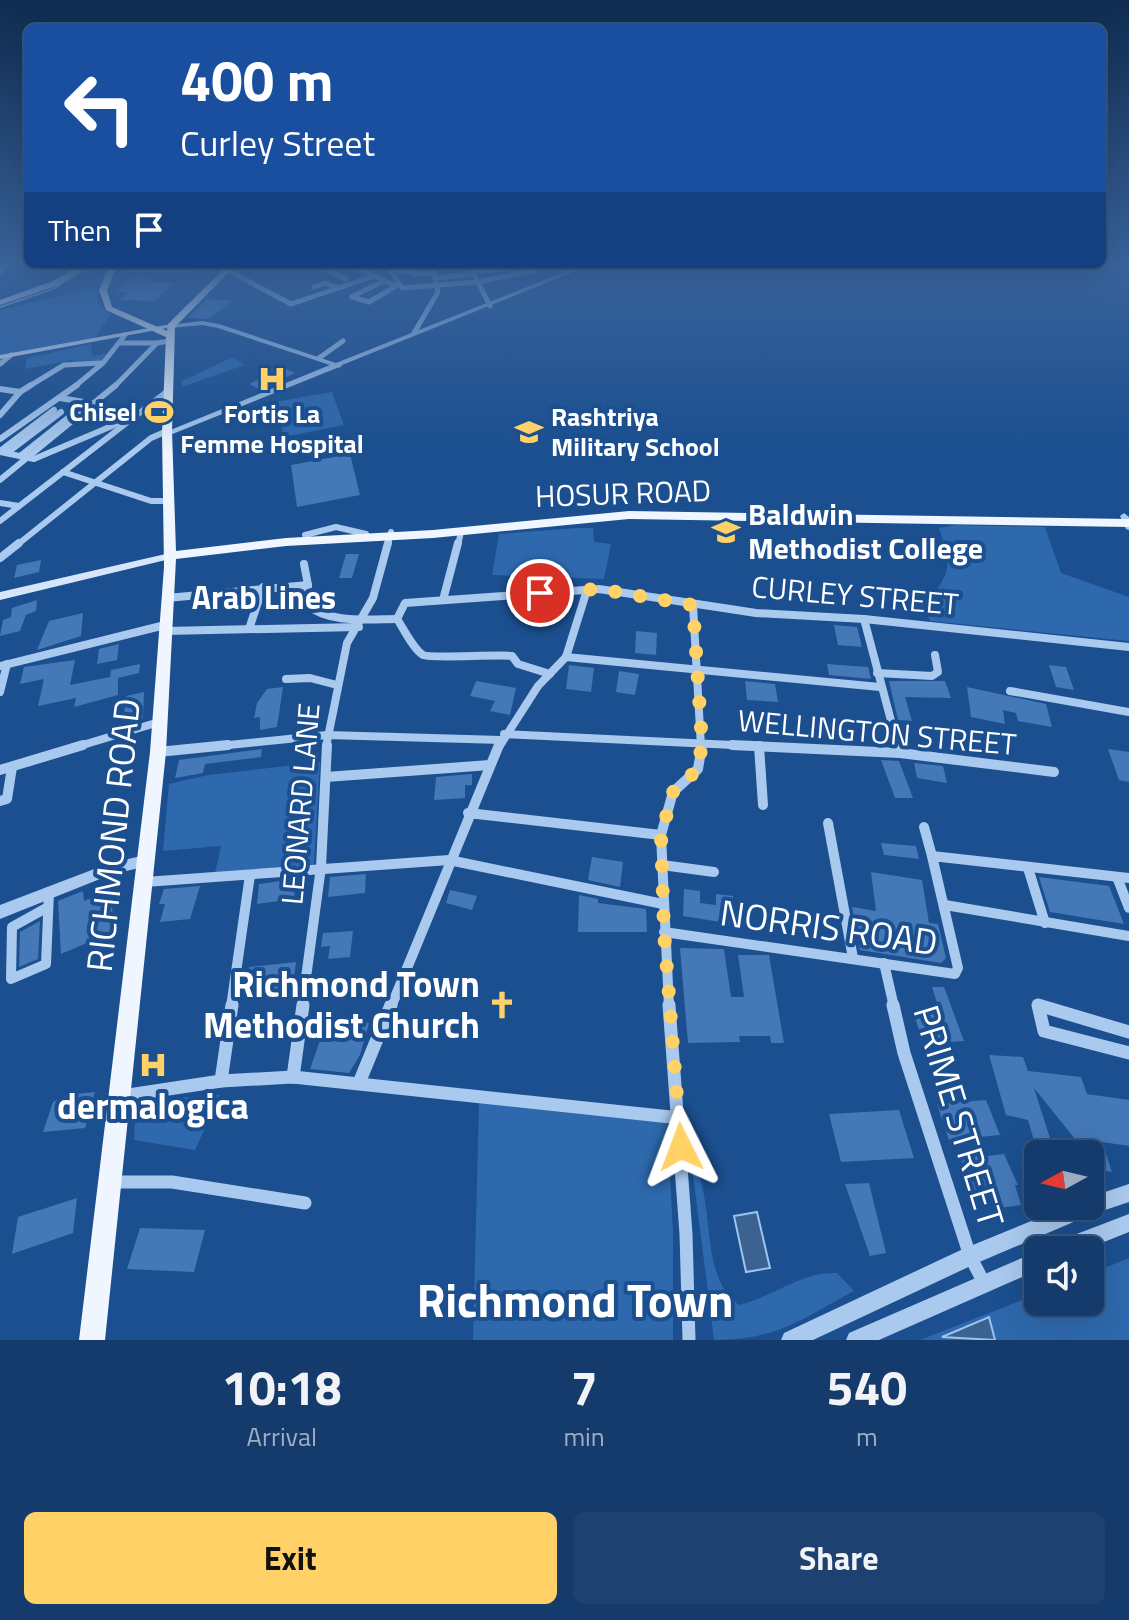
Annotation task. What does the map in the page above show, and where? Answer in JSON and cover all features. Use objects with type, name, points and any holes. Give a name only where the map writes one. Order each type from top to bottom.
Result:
[{"type":"main road","points":[[153,327],[170,334],[177,327]]},
{"type":"main road","points":[[10,356],[124,339],[159,329]]},
{"type":"main road","points":[[0,360],[159,329]]},
{"type":"main road","name":"RICHMOND ROAD","points":[[92,1340],[158,752],[170,557],[167,432],[170,334]]},
{"type":"main road","name":"HOSUR ROAD","points":[[170,557],[305,535],[366,534],[390,538],[641,510],[1128,521]]},
{"type":"main road","name":"HOSUR ROAD","points":[[170,557],[286,542],[390,538],[629,515],[1128,521]]},
{"type":"main road","points":[[0,588],[170,557]]},
{"type":"main road","points":[[0,596],[170,557]]},
{"type":"street","points":[[0,480],[96,404],[157,343],[170,334],[192,327]]},
{"type":"street","points":[[220,327],[337,366],[431,327]]},
{"type":"street","points":[[414,333],[418,327]]},
{"type":"street","points":[[0,558],[151,438],[435,327]]},
{"type":"street","points":[[0,439],[59,398],[124,339],[157,343]]},
{"type":"street","points":[[319,358],[343,341]]},
{"type":"street","points":[[0,415],[12,405],[20,392],[64,365],[101,363]]},
{"type":"street","points":[[0,389],[20,392]]},
{"type":"street","points":[[0,521],[169,390]]},
{"type":"street","points":[[59,398],[96,404]]},
{"type":"street","points":[[2,452],[81,403]]},
{"type":"street","points":[[41,408],[79,418]]},
{"type":"street","points":[[27,459],[63,413]]},
{"type":"street","points":[[27,459],[124,423]]},
{"type":"street","points":[[2,452],[45,463]]},
{"type":"street","points":[[63,472],[151,501],[169,501]]},
{"type":"street","points":[[0,503],[19,506]]},
{"type":"street","points":[[443,600],[461,532]]},
{"type":"street","name":"LEONARD LANE","points":[[293,1077],[321,867],[327,735],[347,643],[373,598],[390,538]]},
{"type":"street","points":[[304,564],[309,609],[347,616],[361,623]]},
{"type":"street","points":[[167,598],[308,585]]},
{"type":"street","points":[[249,629],[263,587]]},
{"type":"street","points":[[359,1083],[490,765],[503,737],[566,657],[587,590]]},
{"type":"street","name":"CURLEY STREET","points":[[397,619],[405,603],[587,590],[693,605],[864,619],[1129,647]]},
{"type":"street","points":[[689,1340],[680,1118],[664,932],[661,835],[673,792],[698,769],[702,743],[693,605]]},
{"type":"street","points":[[342,628],[347,616]]},
{"type":"street","points":[[0,692],[3,665],[165,628],[342,628],[397,619],[421,654],[430,657],[484,653],[512,656],[518,664],[550,674]]},
{"type":"street","points":[[864,619],[900,753]]},
{"type":"street","points":[[877,673],[932,676],[938,672],[935,655]]},
{"type":"street","points":[[566,657],[880,687]]},
{"type":"street","points":[[286,679],[314,678],[337,685]]},
{"type":"street","points":[[1010,691],[1129,712]]},
{"type":"street","points":[[0,770],[159,722]]},
{"type":"street","name":"WELLINGTON STREET","points":[[158,752],[327,735],[503,737],[900,753],[1054,772]]},
{"type":"street","points":[[759,746],[763,805]]},
{"type":"street","points":[[326,777],[490,765]]},
{"type":"street","points":[[0,801],[7,799],[12,767]]},
{"type":"street","points":[[468,813],[661,835]]},
{"type":"street","points":[[828,823],[853,958]]},
{"type":"street","name":"NORRIS ROAD","points":[[664,932],[958,972],[945,905],[924,827]]},
{"type":"street","points":[[932,856],[1123,878],[1129,908]]},
{"type":"street","points":[[143,882],[449,860],[663,904]]},
{"type":"street","points":[[48,900],[46,964],[11,979],[12,927],[48,900],[110,869],[146,861]]},
{"type":"street","points":[[662,865],[714,872]]},
{"type":"street","points":[[1028,868],[1045,923]]},
{"type":"street","points":[[221,1081],[250,875]]},
{"type":"street","points":[[0,912],[48,900]]},
{"type":"street","points":[[945,905],[1129,936]]},
{"type":"street","name":"PRIME STREET","points":[[884,963],[904,1053],[970,1256],[984,1283]]},
{"type":"street","points":[[1129,1032],[1038,1005],[1044,1031],[1129,1053]]},
{"type":"street","points":[[117,1097],[221,1081],[293,1077],[680,1118]]},
{"type":"street","points":[[108,1184],[122,1179],[172,1182],[305,1203]]},
{"type":"street","points":[[1104,1201],[1129,1193]]},
{"type":"street","points":[[791,1340],[970,1256],[1056,1220]]},
{"type":"street","points":[[1096,1236],[1129,1223]]},
{"type":"street","points":[[856,1340],[1024,1266]]},
{"type":"shaded area","points":[[0,327],[102,327],[95,338],[0,355]]},
{"type":"shaded area","points":[[91,344],[92,356],[109,353],[98,363],[73,363],[73,360],[25,369],[27,358]]},
{"type":"shaded area","points":[[233,357],[244,365],[182,387],[182,381]]},
{"type":"shaded area","points":[[332,392],[344,425],[284,437],[275,402]]},
{"type":"shaded area","points":[[956,525],[1045,527],[1061,573],[1129,597],[1129,641],[930,621],[918,590],[937,589],[942,581],[947,560],[939,528]]},
{"type":"shaded area","points":[[593,528],[594,542],[611,544],[604,579],[492,575],[499,534]]},
{"type":"shaded area","points":[[320,762],[314,864],[215,873],[221,846],[163,851],[169,784],[208,775]]},
{"type":"shaded area","points":[[220,1095],[195,1150],[134,1140],[136,1100]]},
{"type":"shaded area","points":[[479,1102],[667,1121],[673,1232],[673,1340],[473,1340]]},
{"type":"shaded area","points":[[691,1159],[704,1195],[712,1256],[718,1275],[726,1292],[739,1305],[824,1273],[837,1273],[854,1291],[772,1332],[714,1340]]},
{"type":"shaded area","points":[[757,1212],[770,1268],[746,1272],[734,1216]]},
{"type":"shaded area","points":[[1129,1258],[1129,1340],[920,1340],[1024,1299],[1024,1316],[1104,1316],[1104,1268]]},
{"type":"shaded area","points":[[989,1317],[995,1340],[942,1337]]},
{"type":"building","name":"Fortis La Femme Hospital","points":[[284,368],[295,373],[260,389],[249,384]]},
{"type":"building","points":[[350,454],[360,495],[297,507],[291,465]]},
{"type":"building","points":[[346,554],[359,554],[352,578],[339,578]]},
{"type":"building","points":[[41,560],[39,572],[14,578],[17,565]]},
{"type":"building","points":[[37,600],[36,611],[26,615],[20,631],[0,636],[3,620],[11,617],[12,608]]},
{"type":"building","points":[[83,613],[81,636],[37,650],[49,621]]},
{"type":"building","points":[[834,625],[857,627],[862,647],[838,645]]},
{"type":"building","points":[[636,631],[657,633],[656,655],[635,653]]},
{"type":"building","points":[[119,644],[117,660],[97,664],[99,649]]},
{"type":"building","points":[[75,660],[70,685],[110,677],[111,670],[140,664],[139,673],[118,678],[118,695],[74,707],[76,698],[38,706],[44,679],[20,684],[24,667]]},
{"type":"building","points":[[827,664],[868,667],[871,679],[829,675]]},
{"type":"building","points":[[569,665],[594,668],[591,692],[566,689]]},
{"type":"building","points":[[1049,665],[1066,667],[1074,690],[1056,687]]},
{"type":"building","points":[[619,671],[639,674],[635,695],[616,692]]},
{"type":"building","points":[[476,681],[516,688],[510,715],[490,711],[495,701],[470,696]]},
{"type":"building","points":[[745,681],[775,684],[778,702],[747,700]]},
{"type":"building","points":[[889,681],[945,681],[951,698],[905,697],[912,721],[898,720]]},
{"type":"building","points":[[283,687],[277,727],[260,730],[260,717],[254,718],[257,703],[267,689]]},
{"type":"building","points":[[967,687],[1046,704],[1052,727],[1018,721],[1016,713],[1003,710],[1005,724],[971,717]]},
{"type":"building","points":[[144,692],[143,719],[129,723],[129,714],[124,715],[126,696]]},
{"type":"building","points":[[262,749],[261,757],[205,764],[203,773],[175,778],[179,760]]},
{"type":"building","points":[[1108,749],[1129,752],[1129,782],[1119,780]]},
{"type":"building","points":[[881,760],[899,761],[913,798],[895,798]]},
{"type":"building","points":[[914,763],[943,766],[947,783],[917,778]]},
{"type":"building","points":[[472,774],[472,785],[465,785],[465,798],[434,800],[436,777]]},
{"type":"building","points":[[881,843],[916,846],[919,859],[884,855]]},
{"type":"building","points":[[592,857],[623,862],[620,887],[588,880]]},
{"type":"building","points":[[871,872],[922,880],[929,923],[938,924],[946,958],[941,963],[860,950],[852,907],[876,911]]},
{"type":"building","points":[[366,874],[365,893],[328,897],[330,877]]},
{"type":"building","points":[[1039,877],[1109,886],[1124,924],[1050,912]]},
{"type":"building","points":[[296,879],[294,899],[257,904],[259,884]]},
{"type":"building","points":[[200,886],[190,919],[160,922],[165,904],[159,904],[164,889]]},
{"type":"building","points":[[684,889],[700,891],[700,903],[716,905],[716,894],[733,896],[733,924],[683,916]]},
{"type":"building","points":[[450,890],[477,896],[472,910],[446,903]]},
{"type":"building","points":[[83,891],[84,901],[94,897],[101,899],[101,904],[111,900],[115,931],[61,954],[58,901]]},
{"type":"building","points":[[579,895],[598,899],[598,903],[646,909],[647,932],[578,932]]},
{"type":"building","points":[[40,921],[38,959],[19,967],[20,932]]},
{"type":"building","points":[[353,931],[350,957],[328,959],[330,946],[321,947],[323,933]]},
{"type":"building","points":[[680,948],[724,949],[731,997],[744,997],[738,955],[769,955],[784,1043],[771,1043],[770,1036],[739,1036],[740,1042],[688,1043]]},
{"type":"building","points":[[296,962],[293,988],[244,994],[249,967]]},
{"type":"building","points":[[932,987],[944,987],[964,1041],[932,1043],[928,1030],[919,1030],[915,1017],[925,1017],[921,1006],[938,1006]]},
{"type":"building","points":[[328,1018],[369,1023],[360,1055],[349,1073],[310,1069]]},
{"type":"building","points":[[989,1055],[1023,1057],[1028,1071],[1081,1077],[1087,1094],[1129,1100],[1129,1146],[1104,1140],[1076,1140],[1034,1088],[1051,1140],[1034,1140],[1028,1120],[1006,1115]]},
{"type":"building","points":[[95,1092],[85,1128],[43,1132],[53,1102],[67,1095]]},
{"type":"building","points":[[986,1100],[1000,1135],[949,1140],[937,1104]]},
{"type":"building","points":[[899,1110],[914,1158],[841,1162],[829,1114]]},
{"type":"building","points":[[1104,1148],[1112,1172],[1104,1171]]},
{"type":"building","points":[[978,1152],[980,1157],[1004,1154],[1018,1185],[1015,1185],[1021,1205],[998,1208],[992,1193],[969,1196],[959,1169],[964,1168],[960,1157]]},
{"type":"building","points":[[869,1183],[886,1253],[870,1256],[845,1184]]},
{"type":"building","points":[[77,1198],[73,1233],[12,1254],[18,1217]]},
{"type":"building","points":[[140,1228],[205,1230],[194,1272],[127,1269]]},
{"type":"place","name":"Fortis La Femme Hospital","points":[[272,379]]},
{"type":"place","name":"Chisel","points":[[159,412]]},
{"type":"place","name":"Rashtriya Military School","points":[[529,432]]},
{"type":"place","name":"Baldwin Methodist College","points":[[726,532]]},
{"type":"place","name":"Richmond Town Methodist Church","points":[[502,1005]]},
{"type":"place","name":"dermalogica","points":[[153,1065]]},
{"type":"district","name":"Arab Lines","points":[[264,598]]},
{"type":"district","name":"Richmond Town","points":[[575,1301]]},
{"type":"route","points":[[540,593],[599,589],[693,605],[702,743],[698,769],[673,792],[661,835],[664,932],[681,1147]]}]
